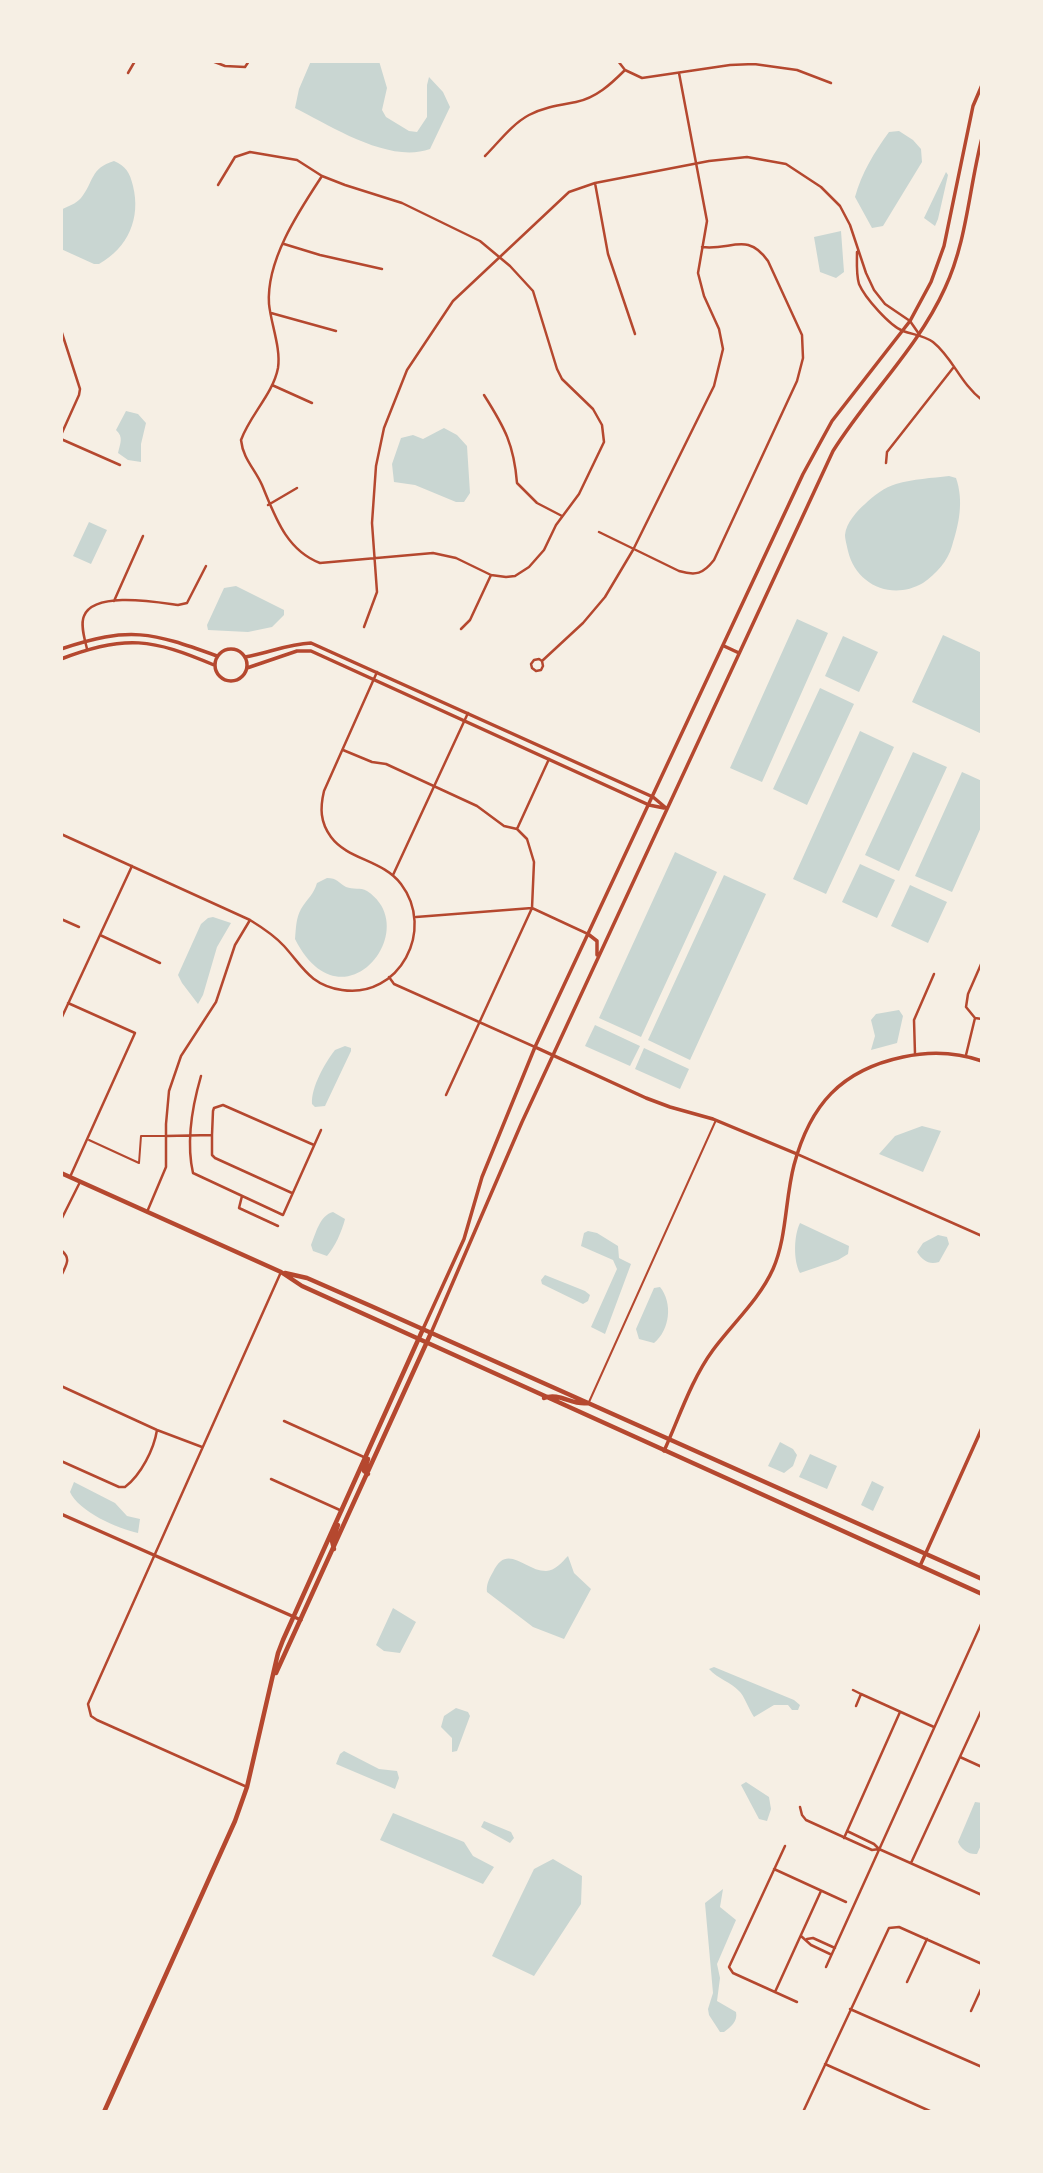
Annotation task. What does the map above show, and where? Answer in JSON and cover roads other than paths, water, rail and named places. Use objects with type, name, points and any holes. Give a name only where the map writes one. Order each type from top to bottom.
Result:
[{"type":"main road","points":[[61,1173],[281,1272],[302,1286],[544,1398],[982,1594]]},
{"type":"main road","points":[[281,1272],[307,1278],[982,1579]]},
{"type":"main road","points":[[104,2112],[226,1843],[247,1787],[278,1653],[423,1329]]},
{"type":"main road","points":[[274,1677],[431,1333]]},
{"type":"main road","points":[[544,1398],[555,1395],[578,1405],[589,1403]]},
{"type":"main road","points":[[367,1455],[364,1471],[368,1474]]},
{"type":"main road","points":[[334,1549],[332,1541],[342,1511]]},
{"type":"street","points":[[128,73],[135,61]]},
{"type":"street","points":[[212,61],[225,66],[245,67],[249,61]]},
{"type":"street","points":[[618,61],[625,70],[642,78],[754,64],[797,70],[831,83]]},
{"type":"street","points":[[485,156],[527,116],[561,103],[589,98],[607,88],[625,70]]},
{"type":"street","points":[[542,661],[583,623],[604,597],[633,550],[714,386],[723,349],[719,329],[698,273],[707,221],[679,73]]},
{"type":"street","points":[[423,1329],[464,1239],[488,1159],[535,1047],[818,444],[832,421],[910,321],[931,282],[944,246],[967,131],[982,85]]},
{"type":"street","points":[[431,1333],[506,1155],[833,451],[919,334],[946,288],[960,251],[982,138]]},
{"type":"street","points":[[218,185],[235,157],[250,152],[297,160],[322,176],[345,186],[402,203],[480,241],[533,291],[562,379],[586,400],[602,425],[604,442],[586,481],[562,516],[544,550],[529,567],[515,576],[492,575],[444,554],[320,563],[305,557],[281,528],[268,505],[262,486],[245,459],[241,440],[272,385],[278,366],[269,286],[272,273],[299,210],[322,176]]},
{"type":"street","points":[[364,627],[377,592],[372,523],[374,477],[384,428],[407,370],[453,301],[501,258],[553,204],[569,192],[595,183],[747,157],[786,164],[821,187],[839,206],[850,225],[874,290],[885,304],[910,321],[919,334],[945,354],[968,389],[982,400]]},
{"type":"street","points":[[595,183],[608,254],[635,334]]},
{"type":"street","points":[[599,532],[679,571],[693,575],[705,570],[714,560],[797,381],[803,358],[803,335],[768,261],[760,250],[750,244],[739,243],[715,249],[702,247]]},
{"type":"street","points":[[284,244],[382,269]]},
{"type":"street","points":[[858,249],[859,284],[877,310],[902,331],[919,334]]},
{"type":"street","points":[[271,313],[336,331]]},
{"type":"street","points":[[61,330],[80,388],[61,437],[120,465]]},
{"type":"street","points":[[886,463],[887,452],[953,368]]},
{"type":"street","points":[[272,385],[312,403]]},
{"type":"street","points":[[484,395],[506,430],[515,458],[517,483],[537,503],[562,516]]},
{"type":"street","points":[[268,505],[297,488]]},
{"type":"street","points":[[114,601],[143,536]]},
{"type":"street","points":[[88,649],[84,614],[99,602],[178,605],[187,603],[205,566]]},
{"type":"street","points":[[461,629],[470,620],[492,575]]},
{"type":"street","points":[[61,649],[86,641],[130,634],[155,635],[181,641],[218,656]]},
{"type":"street","points":[[61,659],[88,649],[126,642],[174,648],[214,665],[219,676],[231,682],[243,676],[247,668],[245,657],[234,649],[227,649],[218,656],[214,665]]},
{"type":"street","points":[[245,657],[289,644],[311,643],[553,750],[653,797],[666,808]]},
{"type":"street","points":[[724,646],[739,653]]},
{"type":"street","points":[[247,668],[297,651],[311,651],[649,805],[666,808]]},
{"type":"street","points":[[61,834],[250,920],[270,932],[306,974],[321,984],[358,992],[389,978],[410,949],[416,917],[406,891],[393,875],[336,844],[325,828],[321,814],[324,791],[377,672]]},
{"type":"street","points":[[393,875],[468,713]]},
{"type":"street","points":[[343,750],[372,762],[386,764],[485,810],[504,826],[517,829],[527,839],[534,862],[532,908],[446,1095]]},
{"type":"street","points":[[517,829],[553,750]]},
{"type":"street","points":[[61,1019],[132,866]]},
{"type":"street","points":[[416,917],[532,908],[588,934],[597,941],[597,959]]},
{"type":"street","points":[[61,919],[79,927]]},
{"type":"street","points":[[147,1212],[166,1167],[169,1091],[181,1056],[216,1002],[235,945],[250,920]]},
{"type":"street","points":[[100,935],[160,963]]},
{"type":"street","points":[[982,962],[968,994],[966,1007],[975,1018],[982,1019]]},
{"type":"street","points":[[915,1054],[914,1020],[934,974]]},
{"type":"street","points":[[389,978],[394,984],[646,1098],[716,1120],[982,1236]]},
{"type":"street","points":[[68,1003],[135,1033],[70,1177]]},
{"type":"street","points":[[966,1056],[975,1018]]},
{"type":"street","points":[[664,1451],[712,1351],[758,1295],[774,1267],[797,1154],[815,1113],[840,1085],[860,1070],[889,1060],[915,1054],[938,1053],[982,1061]]},
{"type":"street","points":[[201,1076],[193,1103],[193,1173],[242,1196],[283,1214],[321,1130]]},
{"type":"street","points":[[293,1193],[215,1158],[212,1135],[214,1108],[223,1105],[314,1145]]},
{"type":"street","points":[[166,1136],[212,1135]]},
{"type":"street","points":[[61,1220],[80,1182]]},
{"type":"street","points":[[242,1196],[239,1208],[278,1226]]},
{"type":"street","points":[[61,1250],[67,1255],[68,1261],[61,1276]]},
{"type":"street","points":[[247,1787],[97,1720],[88,1710],[91,1696],[281,1272]]},
{"type":"street","points":[[61,1386],[157,1430],[202,1447]]},
{"type":"street","points":[[284,1420],[367,1455]]},
{"type":"street","points":[[920,1566],[982,1428]]},
{"type":"street","points":[[61,1461],[119,1487],[125,1487],[139,1473],[156,1439],[157,1430]]},
{"type":"street","points":[[271,1479],[342,1511]]},
{"type":"street","points":[[61,1514],[302,1620]]},
{"type":"street","points":[[826,1967],[982,1622]]},
{"type":"street","points":[[853,1690],[934,1727]]},
{"type":"street","points":[[856,1706],[861,1694]]},
{"type":"street","points":[[911,1863],[982,1709]]},
{"type":"street","points":[[844,1838],[900,1712]]},
{"type":"street","points":[[960,1757],[982,1767]]},
{"type":"street","points":[[800,1807],[806,1820],[872,1850],[879,1849]]},
{"type":"street","points":[[847,1831],[879,1849],[982,1895]]},
{"type":"street","points":[[860,1845],[863,1839]]},
{"type":"street","points":[[785,1846],[729,1967],[733,1973],[797,2002]]},
{"type":"street","points":[[774,1869],[846,1902]]},
{"type":"street","points":[[775,1992],[821,1891]]},
{"type":"street","points":[[803,2112],[889,1928],[899,1927],[982,1964]]},
{"type":"street","points":[[801,1936],[835,1948]]},
{"type":"street","points":[[807,1939],[813,1946],[831,1955]]},
{"type":"street","points":[[907,1982],[927,1939]]},
{"type":"street","points":[[813,1946],[816,1940]]},
{"type":"street","points":[[819,1949],[822,1942]]},
{"type":"street","points":[[971,2011],[982,1987]]},
{"type":"street","points":[[850,2009],[982,2067]]},
{"type":"street","points":[[825,2064],[932,2112]]},
{"type":"lane","points":[[589,1403],[716,1120]]},
{"type":"lane","points":[[87,1140],[139,1163],[141,1136],[166,1136]]}]
